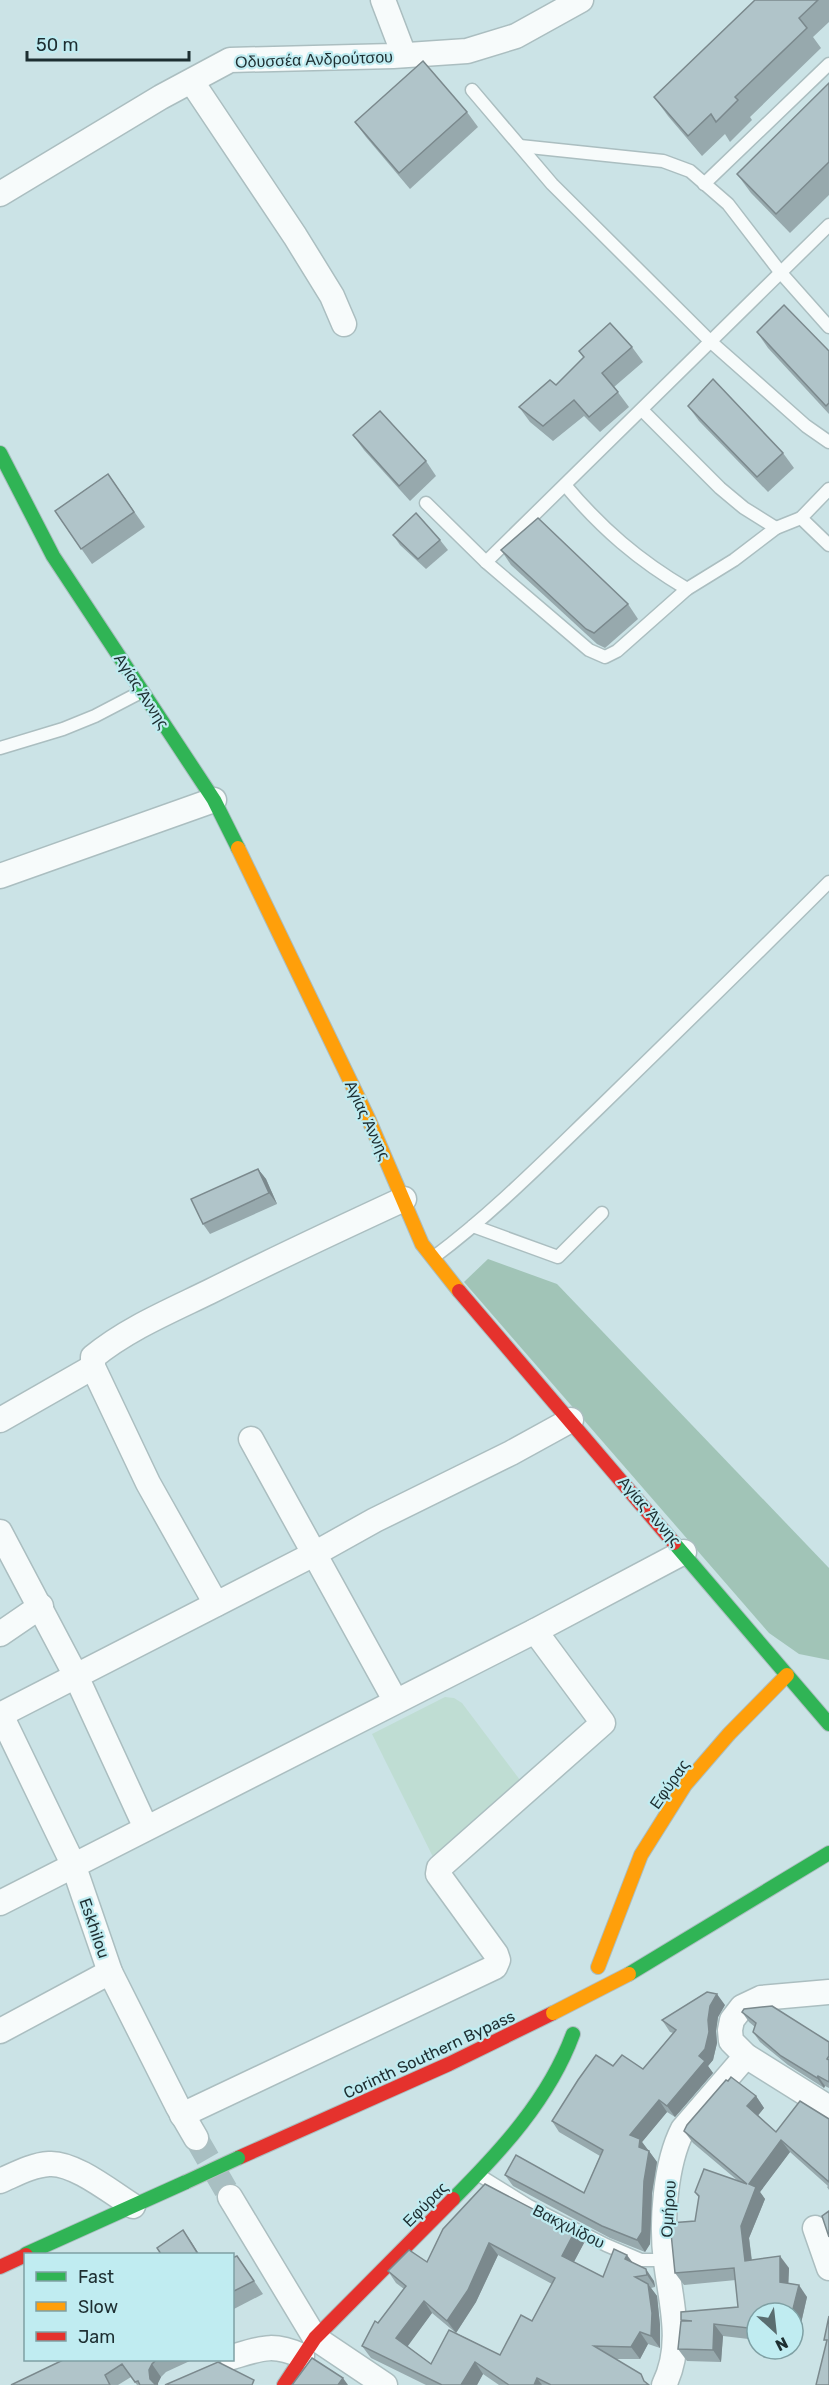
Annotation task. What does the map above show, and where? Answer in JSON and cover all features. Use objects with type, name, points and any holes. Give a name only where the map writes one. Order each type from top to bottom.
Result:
[{"type":"main road","name":"Αγίας Άννης","points":[[0,453],[53,556],[214,800],[305,984],[404,1199],[422,1244],[829,1724]]},
{"type":"main road","name":"Εφύρας","points":[[598,1967],[641,1855],[685,1785],[729,1734],[787,1675]]},
{"type":"main road","name":"Corinth Southern Bypass","points":[[30,2253],[449,2064],[553,2013],[629,1974],[746,1905],[829,1852]]},
{"type":"main road","name":"Εφύρας","points":[[284,2385],[309,2347],[498,2154],[534,2107],[565,2056],[573,2034]]},
{"type":"main road","name":"Corinth Southern Bypass","points":[[0,2266],[24,2256]]},
{"type":"street","points":[[383,0],[404,55]]},
{"type":"street","name":"Οδυσσέα Ανδρούτσου","points":[[0,194],[161,97],[230,60],[468,51],[516,36],[581,0]]},
{"type":"street","points":[[192,82],[295,236],[332,296],[344,324]]},
{"type":"street","points":[[0,876],[214,800]]},
{"type":"street","points":[[216,1604],[148,1483],[93,1367],[93,1357],[109,1344],[169,1311],[404,1199]]},
{"type":"street","points":[[0,1420],[93,1367]]},
{"type":"street","points":[[1,1715],[314,1554],[375,1520],[512,1453],[571,1419]]},
{"type":"street","points":[[251,1439],[394,1700]]},
{"type":"street","points":[[0,1532],[76,1676],[146,1828]]},
{"type":"street","points":[[0,1903],[394,1700],[536,1630],[684,1552]]},
{"type":"street","points":[[0,1634],[40,1606]]},
{"type":"street","points":[[182,2115],[495,1967],[498,1960],[496,1954],[438,1874],[439,1868],[603,1723],[536,1630]]},
{"type":"street","name":"Eskhilou","points":[[1,1715],[73,1864],[110,1972],[182,2115],[196,2138]]},
{"type":"street","points":[[0,2031],[110,1972]]},
{"type":"street","points":[[829,1992],[762,1998],[741,2007],[732,2020],[730,2030],[731,2041],[746,2056],[829,2108]]},
{"type":"street","name":"Ομήρου","points":[[664,2385],[674,2352],[675,2334],[675,2315],[666,2260],[664,2224],[676,2142],[683,2129],[746,2056]]},
{"type":"street","points":[[0,2181],[34,2166],[52,2163],[72,2168],[133,2206]]},
{"type":"street","points":[[230,2197],[309,2347]]},
{"type":"street","points":[[815,2228],[829,2268]]},
{"type":"street","points":[[234,2357],[256,2350],[309,2347],[385,2385]]},
{"type":"lane","points":[[704,184],[829,64]]},
{"type":"lane","points":[[472,90],[552,184],[711,342],[806,426],[829,442]]},
{"type":"lane","points":[[520,146],[663,161],[690,171],[728,204],[781,273],[829,327]]},
{"type":"lane","points":[[486,562],[829,225]]},
{"type":"lane","points":[[642,410],[720,488],[744,508],[776,528]]},
{"type":"lane","points":[[566,485],[620,543],[655,570],[687,589]]},
{"type":"lane","points":[[426,503],[486,562],[589,650],[605,657],[617,651],[687,589],[734,560],[776,528],[801,518],[829,489]]},
{"type":"lane","points":[[801,518],[829,545]]},
{"type":"lane","points":[[0,748],[95,716],[142,692]]},
{"type":"lane","points":[[433,1258],[474,1226],[687,1023],[829,882]]},
{"type":"lane","points":[[474,1226],[558,1257],[603,1213]]},
{"type":"lane","name":"Βακχιλίδου","points":[[478,2175],[529,2206],[606,2245],[641,2260],[666,2260]]},
{"type":"green space","points":[[488,1259],[557,1284],[829,1568],[829,1660],[799,1654],[769,1633],[464,1282]]},
{"type":"green space","points":[[445,1697],[454,1698],[462,1703],[523,1784],[435,1861],[372,1734]]},
{"type":"building","points":[[755,0],[818,0],[799,18],[807,28],[735,97],[738,100],[716,122],[711,114],[688,136],[654,97]]},
{"type":"building","points":[[423,61],[467,112],[399,173],[355,122]]},
{"type":"building","points":[[829,83],[829,162],[776,214],[737,174]]},
{"type":"building","points":[[784,305],[829,351],[829,403],[826,406],[757,332]]},
{"type":"building","points":[[610,323],[632,347],[602,373],[618,392],[589,417],[574,400],[543,426],[519,407],[550,380],[556,385],[584,357],[579,351]]},
{"type":"building","points":[[713,379],[783,453],[757,477],[688,406]]},
{"type":"building","points":[[380,411],[426,461],[399,486],[353,435]]},
{"type":"building","points":[[108,474],[134,512],[81,549],[55,511]]},
{"type":"building","points":[[416,513],[440,540],[418,559],[393,535]]},
{"type":"building","points":[[538,518],[628,604],[594,633],[586,629],[501,550]]},
{"type":"building","points":[[258,1169],[269,1193],[203,1224],[191,1199]]},
{"type":"building","points":[[707,1992],[717,1994],[710,2006],[709,2032],[705,2049],[699,2056],[705,2061],[667,2106],[659,2100],[630,2135],[640,2139],[639,2147],[649,2151],[644,2181],[642,2232],[637,2240],[602,2226],[505,2175],[516,2155],[584,2193],[603,2150],[552,2121],[596,2055],[613,2066],[622,2055],[643,2069],[676,2030],[662,2020]]},
{"type":"building","points":[[772,2006],[829,2042],[827,2059],[829,2060],[829,2082],[818,2076],[817,2078],[781,2056],[753,2032],[756,2023],[742,2012],[744,2009]]},
{"type":"building","points":[[731,2077],[756,2096],[747,2106],[776,2132],[800,2101],[829,2119],[829,2182],[781,2140],[749,2184],[756,2187],[741,2226],[745,2261],[780,2256],[780,2282],[799,2285],[795,2301],[745,2301],[745,2328],[714,2324],[713,2350],[678,2349],[681,2321],[692,2321],[681,2320],[681,2312],[738,2307],[734,2268],[675,2273],[670,2223],[695,2221],[699,2196],[695,2192],[704,2169],[747,2184],[684,2131],[726,2080],[728,2081]]},
{"type":"building","points":[[485,2184],[575,2231],[562,2256],[603,2277],[614,2249],[627,2255],[625,2259],[646,2269],[647,2275],[635,2277],[648,2284],[652,2313],[651,2336],[640,2332],[631,2347],[594,2346],[641,2374],[649,2385],[551,2385],[537,2378],[534,2385],[509,2385],[475,2362],[461,2385],[442,2385],[362,2346],[375,2321],[378,2323],[406,2286],[388,2271],[409,2250],[427,2262],[443,2229]],"holes":[[[489,2243],[555,2278],[532,2321],[521,2315],[500,2355],[449,2330],[431,2364],[396,2338],[424,2301],[447,2321],[468,2290]]]},
{"type":"building","points":[[829,2211],[829,2237],[822,2216]]},
{"type":"building","points":[[183,2230],[197,2253],[160,2253],[157,2248]]},
{"type":"building","points":[[237,2256],[254,2281],[234,2291],[234,2257]]},
{"type":"building","points":[[829,2316],[829,2385],[816,2385],[827,2340],[824,2340]]},
{"type":"building","points":[[312,2358],[343,2378],[338,2385],[292,2385]]},
{"type":"building","points":[[61,2361],[155,2361],[149,2370],[150,2379],[158,2385],[140,2385],[138,2381],[135,2382],[122,2364],[105,2375],[110,2385],[11,2385]]},
{"type":"building","points":[[218,2362],[254,2380],[252,2385],[165,2385]]},
{"type":"tunnel","points":[[196,2138],[230,2197]]},
{"type":"traffic: fast","points":[[0,453],[53,556],[214,800],[238,848]]},
{"type":"traffic: fast","points":[[674,1543],[829,1724]]},
{"type":"traffic: fast","points":[[629,1974],[829,1853]]},
{"type":"traffic: fast","points":[[453,2199],[522,2123],[551,2080],[573,2034]]},
{"type":"traffic: fast","points":[[186,2182],[238,2158]]},
{"type":"traffic: fast","points":[[28,2253],[186,2182]]},
{"type":"traffic: slow","points":[[238,848],[368,1118],[422,1244],[459,1291]]},
{"type":"traffic: slow","points":[[598,1967],[641,1855],[685,1785],[729,1734],[787,1675]]},
{"type":"traffic: slow","points":[[553,2013],[629,1974]]},
{"type":"traffic: jam","points":[[459,1291],[674,1543]]},
{"type":"traffic: jam","points":[[238,2158],[449,2064],[553,2013]]},
{"type":"traffic: jam","points":[[284,2385],[315,2338],[453,2199]]},
{"type":"traffic: jam","points":[[0,2267],[24,2256]]}]
